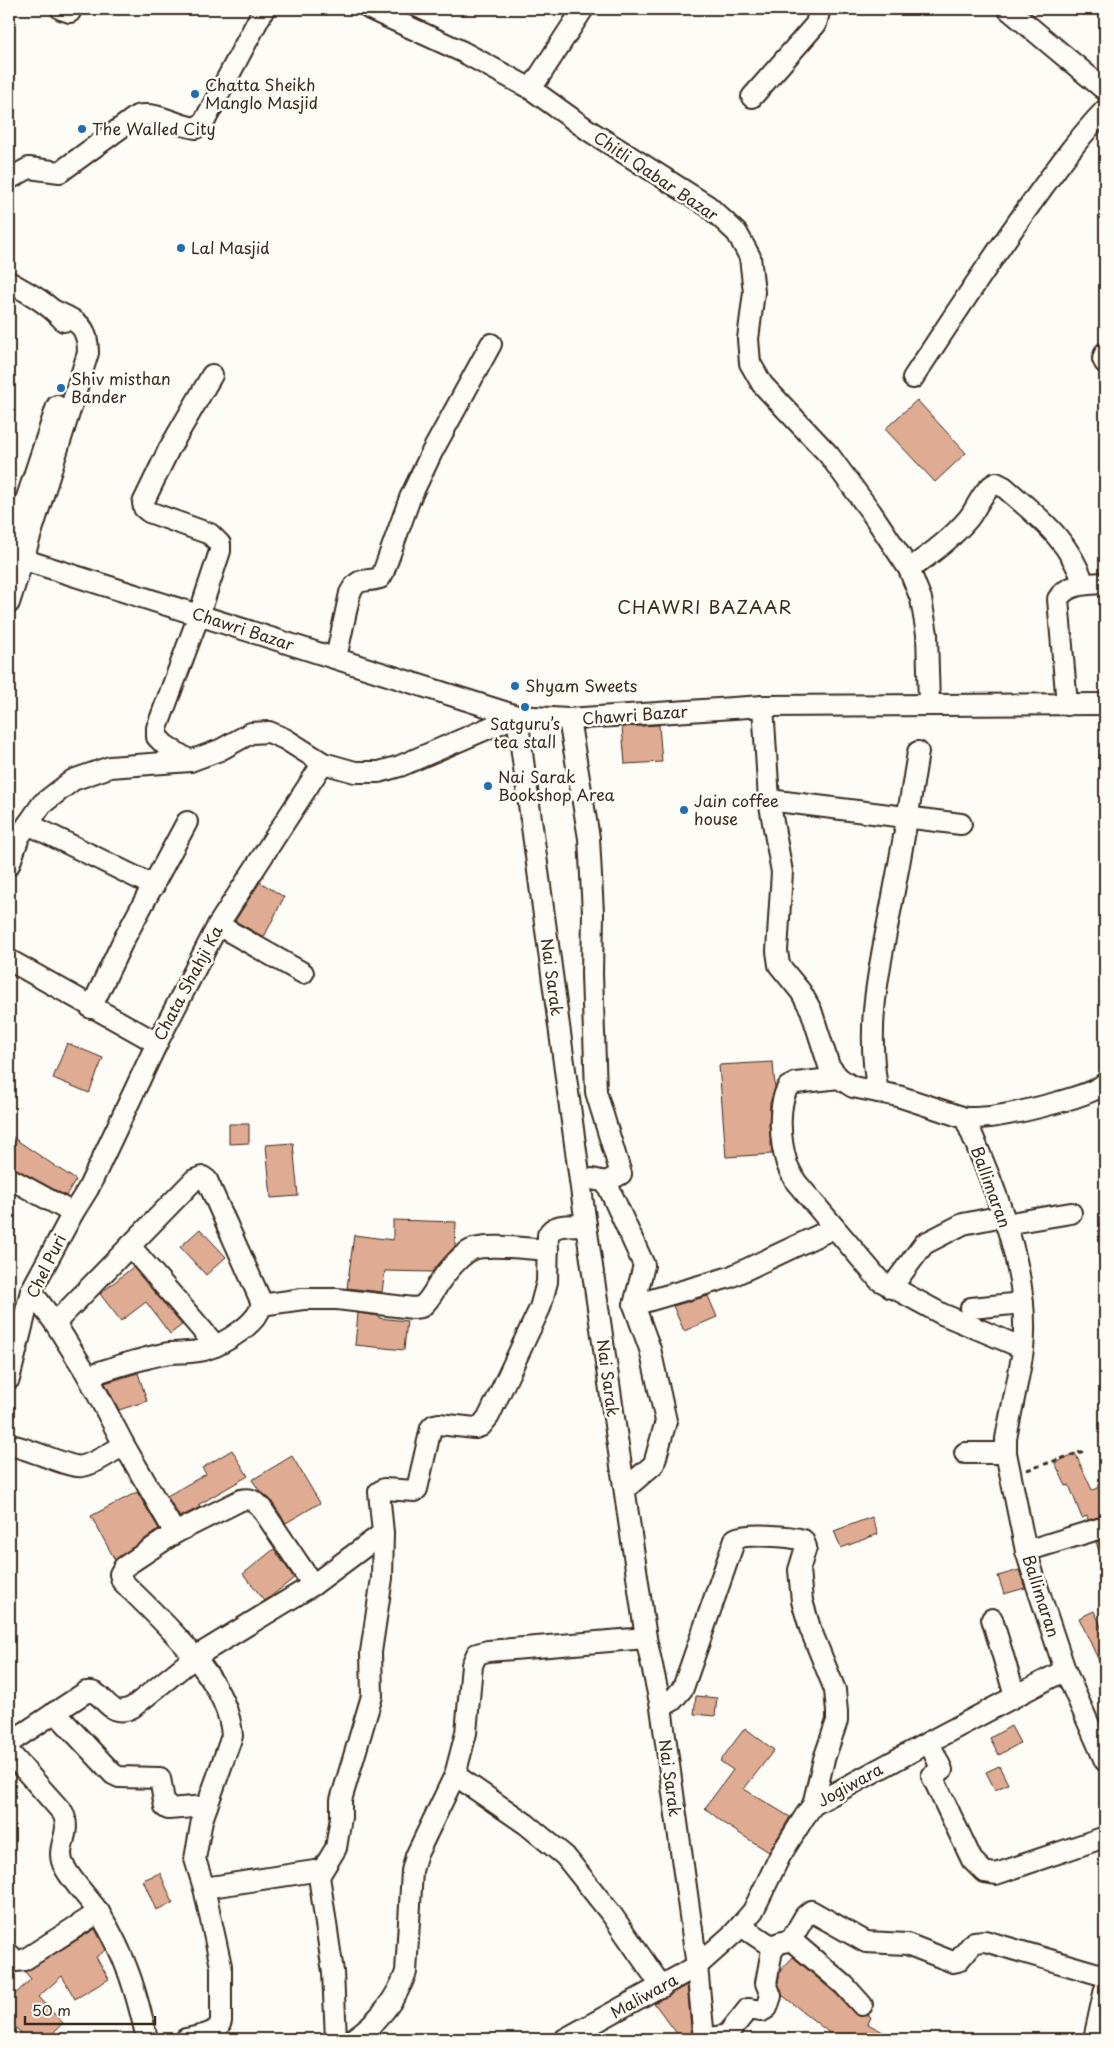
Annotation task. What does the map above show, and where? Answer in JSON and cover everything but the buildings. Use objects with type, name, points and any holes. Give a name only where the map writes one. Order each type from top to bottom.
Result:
[{"type":"street","points":[[9,180],[29,168],[60,172],[137,116],[146,114],[156,115],[184,127],[196,128],[204,122],[264,9]]},
{"type":"street","name":"Chitli Qabar Bazar","points":[[370,9],[463,52],[531,89],[588,130],[708,206],[737,233],[750,257],[754,292],[748,339],[750,363],[762,384],[830,455],[909,569],[921,599],[927,634],[929,705]]},
{"type":"street","points":[[531,89],[583,9]]},
{"type":"street","points":[[752,97],[816,24],[819,12],[817,9]]},
{"type":"street","points":[[1008,9],[1105,90]]},
{"type":"street","points":[[913,378],[967,295],[1062,161],[1086,130],[1105,110]]},
{"type":"street","points":[[9,282],[33,294],[55,311],[78,322],[88,340],[88,353],[13,556],[9,603]]},
{"type":"street","points":[[336,658],[350,593],[354,584],[361,580],[380,578],[383,573],[413,491],[491,344]]},
{"type":"street","points":[[1105,353],[1103,359],[1105,363]]},
{"type":"street","points":[[190,761],[164,745],[157,737],[157,728],[199,615],[220,551],[220,544],[210,534],[149,512],[144,508],[143,503],[169,449],[212,375]]},
{"type":"street","points":[[909,569],[927,557],[967,520],[989,486],[996,483],[1004,487],[1063,541],[1077,564],[1084,584]]},
{"type":"street","name":"Chawri Bazar","points":[[13,556],[517,716],[569,719],[763,706],[1105,704]]},
{"type":"street","points":[[1067,705],[1058,599],[1062,592],[1084,584],[1105,583]]},
{"type":"street","points":[[763,706],[769,800],[782,872],[777,951],[779,964],[801,992],[811,1010],[829,1066],[839,1078],[853,1087],[907,1099],[965,1118],[997,1116],[1080,1096],[1105,1087]]},
{"type":"street","points":[[9,865],[19,837],[42,804],[73,780],[110,767],[190,761],[220,750],[251,733],[269,732],[323,763],[355,772],[379,772],[400,766],[517,716]]},
{"type":"street","name":"Nai Sarak","points":[[517,716],[579,1177],[624,1489],[646,1638],[661,1707],[704,2039]]},
{"type":"street","points":[[569,719],[589,838],[593,913],[592,974],[596,1092],[621,1174],[606,1182],[579,1177]]},
{"type":"street","points":[[878,1092],[872,1064],[872,1022],[877,982],[918,752]]},
{"type":"street","name":"Chata Shahji Ka","points":[[73,1213],[88,1189],[156,1043],[218,925],[323,763]]},
{"type":"street","points":[[769,800],[962,824]]},
{"type":"street","points":[[91,1008],[123,941],[187,822]]},
{"type":"street","points":[[28,824],[154,886]]},
{"type":"street","points":[[218,925],[303,973]]},
{"type":"street","points":[[9,960],[156,1043]]},
{"type":"street","points":[[839,1078],[796,1084],[788,1087],[782,1098],[780,1111],[787,1165],[796,1182],[879,1280],[942,1314],[1023,1348]]},
{"type":"street","name":"Ballimaran","points":[[965,1118],[996,1192],[1014,1253],[1023,1302],[1023,1348],[1006,1439],[1006,1452],[1026,1551],[1065,1670],[1105,1762]]},
{"type":"street","points":[[56,1323],[194,1180],[203,1176],[210,1184],[262,1305],[257,1317],[216,1346],[193,1353],[169,1353],[123,1364],[88,1376]]},
{"type":"street","points":[[9,1178],[73,1213]]},
{"type":"street","points":[[606,1182],[644,1266],[634,1305],[650,1349],[666,1421],[654,1464],[624,1489]]},
{"type":"street","name":"Chel Puri","points":[[9,1379],[31,1291],[73,1213]]},
{"type":"street","points":[[891,1288],[924,1244],[963,1224],[1071,1214]]},
{"type":"street","points":[[336,2039],[333,1972],[319,1876],[321,1870],[333,1856],[336,1848],[343,1792],[372,1696],[371,1652],[382,1578],[383,1533],[379,1492],[384,1489],[414,1491],[417,1489],[431,1428],[434,1425],[475,1428],[481,1426],[489,1416],[540,1308],[547,1282],[548,1235],[553,1228],[586,1225]]},
{"type":"street","points":[[634,1305],[730,1277],[834,1228]]},
{"type":"street","points":[[130,1246],[216,1346]]},
{"type":"street","points":[[262,1305],[303,1299],[336,1299],[421,1307],[432,1296],[442,1278],[472,1249],[483,1247],[548,1250]]},
{"type":"street","points":[[31,1291],[56,1323],[88,1376],[124,1445],[175,1533]]},
{"type":"street","points":[[971,1308],[1023,1302]]},
{"type":"street","points":[[9,1445],[32,1450],[75,1467],[90,1463],[124,1445]]},
{"type":"street","points":[[965,1453],[1006,1452]]},
{"type":"street","points":[[186,2039],[214,2032],[221,2022],[221,1966],[204,1888],[195,1859],[206,1806],[232,1736],[231,1723],[227,1708],[195,1657],[120,1577],[121,1571],[124,1567],[175,1533],[241,1500],[252,1500],[260,1506],[313,1585]]},
{"type":"street","points":[[1026,1551],[1105,1526]]},
{"type":"street","points":[[9,1743],[82,1694],[90,1691],[118,1712],[133,1708],[195,1657],[313,1585],[383,1533]]},
{"type":"street","points":[[661,1707],[672,1701],[683,1688],[735,1539],[741,1536],[766,1536],[803,1540],[806,1547],[799,1570],[802,1601],[816,1645],[835,1690],[837,1712],[837,1721],[824,1759],[814,1805]]},
{"type":"street","points":[[992,1619],[1015,1696]]},
{"type":"street","points":[[353,2039],[375,2021],[402,1986],[406,1972],[412,1871],[416,1856],[455,1775],[466,1733],[472,1665],[477,1654],[488,1651],[646,1638]]},
{"type":"street","name":"Jogiwara","points":[[696,1966],[741,1926],[760,1900],[788,1842],[814,1805],[1065,1670]]},
{"type":"street","points":[[55,1712],[113,1774],[119,1777],[160,1778],[168,1809],[206,1806]]},
{"type":"street","points":[[929,1742],[942,1770],[932,1776],[972,1860],[984,1872],[996,1874],[1105,1837]]},
{"type":"street","points":[[9,1752],[62,1813],[67,1822],[61,1858],[65,1868],[98,1912],[119,1948],[127,1966],[147,2039]]},
{"type":"street","points":[[455,1775],[526,1824],[565,1856],[612,1916],[662,1987]]},
{"type":"street","points":[[204,1888],[321,1870]]},
{"type":"street","points":[[704,2039],[727,2035],[748,2009],[762,2012],[765,2010],[772,1996],[766,1982],[771,1954],[783,1944],[811,1910],[866,1942],[907,1944],[953,1962],[958,1960],[974,1942],[985,1941],[1105,1976]]},
{"type":"street","points":[[9,1954],[16,1961],[24,1960],[98,1912]]},
{"type":"street","points":[[741,1926],[783,1944],[844,1985],[862,2005]]},
{"type":"street","name":"Maliwara","points":[[565,2039],[662,1987],[696,1966]]},
{"type":"street","points":[[1094,2039],[1105,1989]]},
{"type":"path","points":[[1012,1475],[1084,1451]]},
{"type":"place","name":"Chatta Sheikh Manglo Masjid","points":[[195,94]]},
{"type":"place","name":"The Walled City","points":[[82,129]]},
{"type":"place","name":"Lal Masjid","points":[[181,248]]},
{"type":"place","name":"Shiv misthan Bander","points":[[61,388]]},
{"type":"place","name":"Shyam Sweets","points":[[515,686]]},
{"type":"place","name":"Satguru’s tea stall","points":[[525,707]]},
{"type":"place","name":"Nai Sarak Bookshop Area","points":[[488,786]]},
{"type":"place","name":"Jain coffee house","points":[[684,810]]},
{"type":"district","name":"CHAWRI BAZAAR","points":[[705,608]]}]
